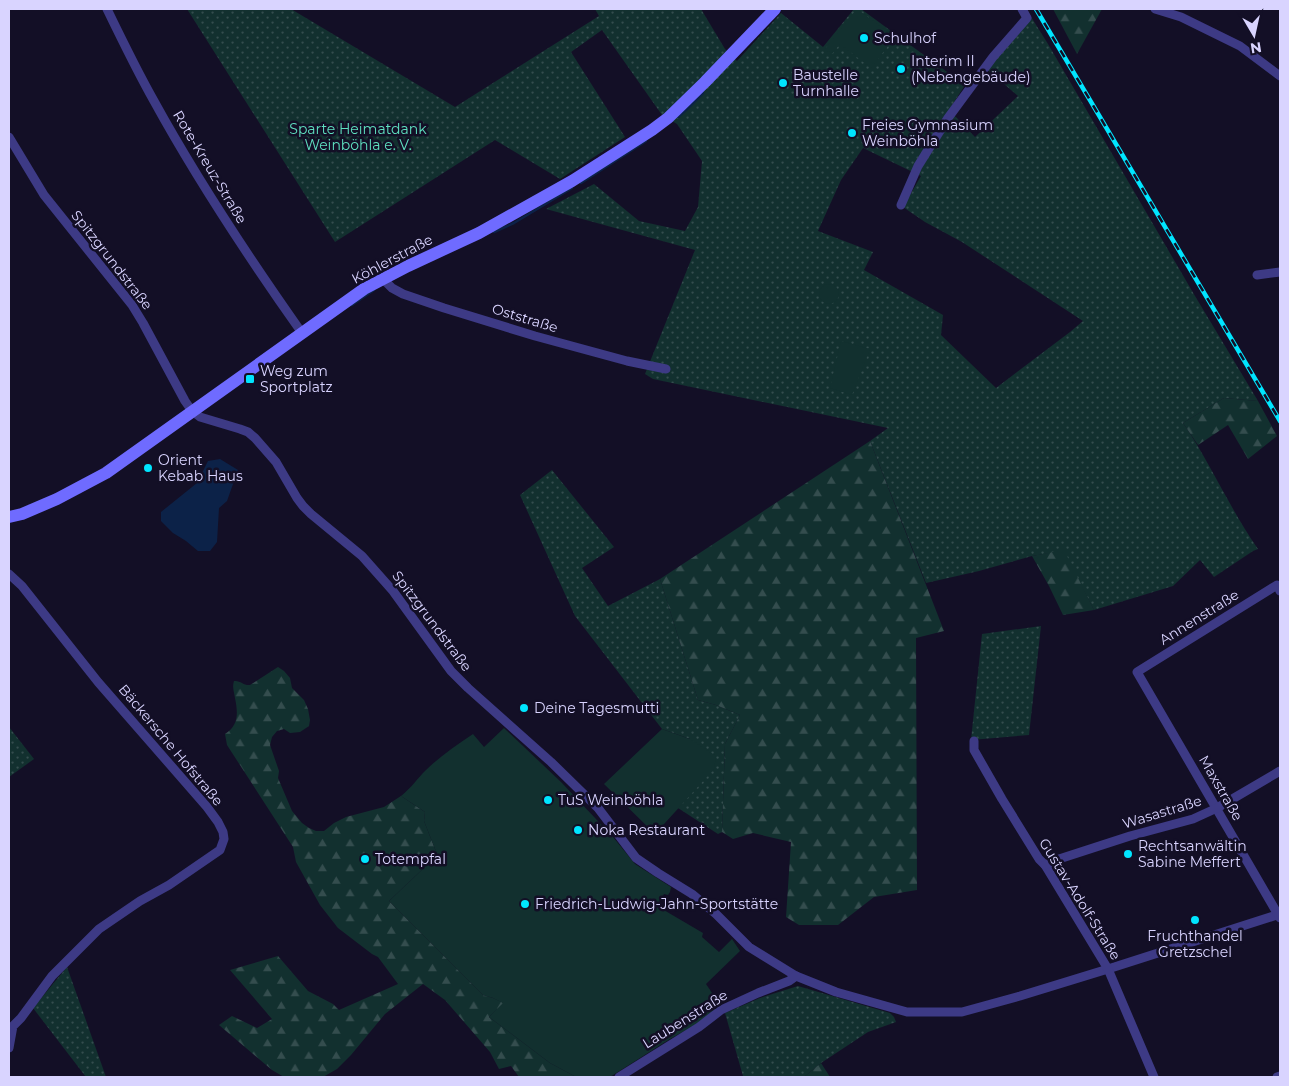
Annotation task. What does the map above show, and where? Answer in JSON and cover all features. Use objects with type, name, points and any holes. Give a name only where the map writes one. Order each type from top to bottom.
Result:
[{"type":"street","name":"Rote-Kreuz-Straße","points":[[107,9],[154,101],[198,176],[247,254],[302,333]]},
{"type":"street","name":"Köhlerstraße","points":[[9,518],[57,499],[106,473],[364,289],[479,233],[572,181],[652,130],[668,118],[705,82],[775,9]]},
{"type":"street","points":[[901,205],[918,166],[948,118],[993,57],[1027,18],[1022,9]]},
{"type":"street","points":[[1154,9],[1181,17],[1240,46],[1280,76]]},
{"type":"street","name":"Spitzgrundstraße","points":[[9,137],[44,195],[132,305],[192,411],[200,417],[240,429],[252,435],[276,462],[303,506],[362,556],[393,590],[455,675],[598,808],[636,858],[692,894],[750,947],[796,976],[836,992],[906,1012],[962,1012],[1108,970],[1280,916]]},
{"type":"street","points":[[1257,275],[1280,272]]},
{"type":"street","name":"Oststraße","points":[[383,279],[392,288],[403,294],[444,308],[535,336],[666,370]]},
{"type":"street","name":"Bäckersche Hofstraße","points":[[9,574],[22,586],[98,682],[207,807],[218,822],[223,832],[224,840],[220,850],[100,929],[52,976],[21,1018],[11,1026],[9,1048]]},
{"type":"street","name":"Annenstraße","points":[[1137,672],[1279,588]]},
{"type":"street","name":"Maxstraße","points":[[1137,672],[1280,916]]},
{"type":"street","name":"Gustav-Adolf-Straße","points":[[974,741],[974,750],[989,777],[1108,970],[1154,1077]]},
{"type":"street","name":"Wasastraße","points":[[1045,865],[1130,836],[1193,819],[1217,808],[1280,770]]},
{"type":"street","name":"Laubenstraße","points":[[619,1077],[699,1027],[721,1010],[789,981],[796,976]]},
{"type":"green space","name":"Sparte Heimatdank Weinböhla e. V.","points":[[187,9],[291,9],[455,107],[599,16],[595,9],[701,9],[725,49],[737,61],[781,13],[823,47],[854,9],[861,9],[965,85],[949,110],[975,137],[1018,96],[983,66],[1028,12],[1258,401],[1224,398],[1183,423],[1258,549],[1214,577],[1200,560],[1173,586],[1094,610],[1063,551],[1032,556],[926,583],[870,441],[888,428],[653,379],[645,374],[695,250],[546,209],[594,184],[639,221],[685,231],[698,207],[702,161],[677,124],[662,115],[602,30],[571,52],[625,137],[560,179],[495,140],[335,242]],"holes":[[[863,148],[921,176],[903,207],[925,222],[962,242],[1083,321],[996,388],[941,335],[943,315],[864,270],[873,252],[818,231],[841,180]]]},
{"type":"green space","name":"Schulhof","points":[[857,9],[895,37],[871,68],[840,44],[832,54],[825,49]]},
{"type":"green space","points":[[1053,9],[1102,9],[1077,54]]},
{"type":"green space","points":[[825,284],[833,284],[839,290],[839,298],[833,304],[825,304],[819,298],[819,290]]},
{"type":"green space","points":[[841,341],[870,349],[852,395],[830,388]]},
{"type":"green space","points":[[1224,398],[1258,401],[1277,436],[1248,459],[1228,425],[1198,445],[1183,423]]},
{"type":"green space","points":[[870,441],[944,631],[916,638],[917,890],[874,897],[838,925],[799,925],[786,917],[791,842],[753,833],[733,839],[722,832],[725,744],[740,715],[698,700],[660,579]]},
{"type":"green space","points":[[552,470],[614,547],[582,568],[608,606],[660,579],[698,700],[740,715],[725,744],[722,832],[718,834],[678,808],[687,797],[690,739],[662,729],[575,616],[520,495]]},
{"type":"green space","points":[[1064,550],[1094,610],[1063,615],[1032,556]]},
{"type":"green space","points":[[1041,626],[1029,735],[971,740],[982,634]]},
{"type":"green space","points":[[278,667],[290,678],[292,688],[304,700],[310,720],[309,726],[300,732],[290,733],[284,729],[277,731],[272,737],[270,745],[279,771],[278,778],[292,811],[302,823],[316,831],[324,831],[346,817],[384,807],[401,796],[425,812],[424,821],[437,854],[389,901],[483,995],[504,1003],[489,1017],[550,1063],[576,1077],[519,1077],[511,1066],[499,1069],[490,1052],[445,1000],[423,984],[385,1014],[351,1055],[337,1069],[323,1077],[284,1077],[272,1070],[219,1025],[232,1016],[257,1028],[272,1019],[230,970],[278,956],[308,991],[333,1004],[339,1010],[398,984],[378,957],[338,928],[320,905],[296,862],[293,847],[227,745],[225,734],[235,723],[237,709],[233,687],[234,681],[250,685]]},
{"type":"green space","points":[[9,727],[34,759],[9,777]]},
{"type":"green space","name":"Friedrich-Ludwig-Jahn-Sportstätte","points":[[504,728],[561,782],[613,837],[635,864],[671,887],[668,895],[664,894],[657,906],[703,933],[702,937],[719,952],[732,939],[740,951],[706,984],[721,1006],[695,1025],[610,1077],[576,1077],[550,1063],[489,1017],[503,1003],[483,995],[389,901],[437,854],[424,821],[425,812],[401,796],[437,760],[473,734],[484,747]]},
{"type":"green space","points":[[662,729],[690,739],[716,756],[714,769],[655,834],[604,784]]},
{"type":"green space","points":[[67,967],[106,1077],[86,1077],[33,1008]]},
{"type":"green space","points":[[798,986],[890,1013],[896,1022],[868,1032],[821,1063],[804,1077],[739,1077],[743,1076],[725,1013],[760,998]]},
{"type":"green space","points":[[821,1063],[830,1077],[804,1077]]},
{"type":"water","points":[[220,459],[238,470],[227,501],[219,508],[217,542],[210,551],[198,551],[173,533],[161,521],[161,512],[197,483],[208,461]]},
{"type":"waterway","points":[[678,117],[703,93]]},
{"type":"waterway","points":[[581,183],[646,141]]},
{"type":"waterway","points":[[494,232],[514,223],[572,188]]},
{"type":"waterway","points":[[352,305],[374,290]]},
{"type":"railway","points":[[1036,9],[1280,421]]},
{"type":"place","name":"Schulhof","points":[[864,38]]},
{"type":"place","name":"Interim II (Nebengebäude)","points":[[901,69]]},
{"type":"place","name":"Baustelle Turnhalle","points":[[783,83]]},
{"type":"place","name":"Freies Gymnasium Weinböhla","points":[[852,133]]},
{"type":"place","name":"Weg zum Sportplatz","points":[[250,379]]},
{"type":"place","name":"Orient Kebab Haus","points":[[148,468]]},
{"type":"place","name":"Deine Tagesmutti","points":[[524,708]]},
{"type":"place","name":"TuS Weinböhla","points":[[548,800]]},
{"type":"place","name":"Noka Restaurant","points":[[578,830]]},
{"type":"place","name":"Rechtsanwältin Sabine Meffert","points":[[1128,854]]},
{"type":"place","name":"Totempfal","points":[[365,859]]},
{"type":"place","name":"Friedrich-Ludwig-Jahn-Sportstätte","points":[[525,904]]},
{"type":"place","name":"Fruchthandel Gretzschel","points":[[1195,920]]}]
